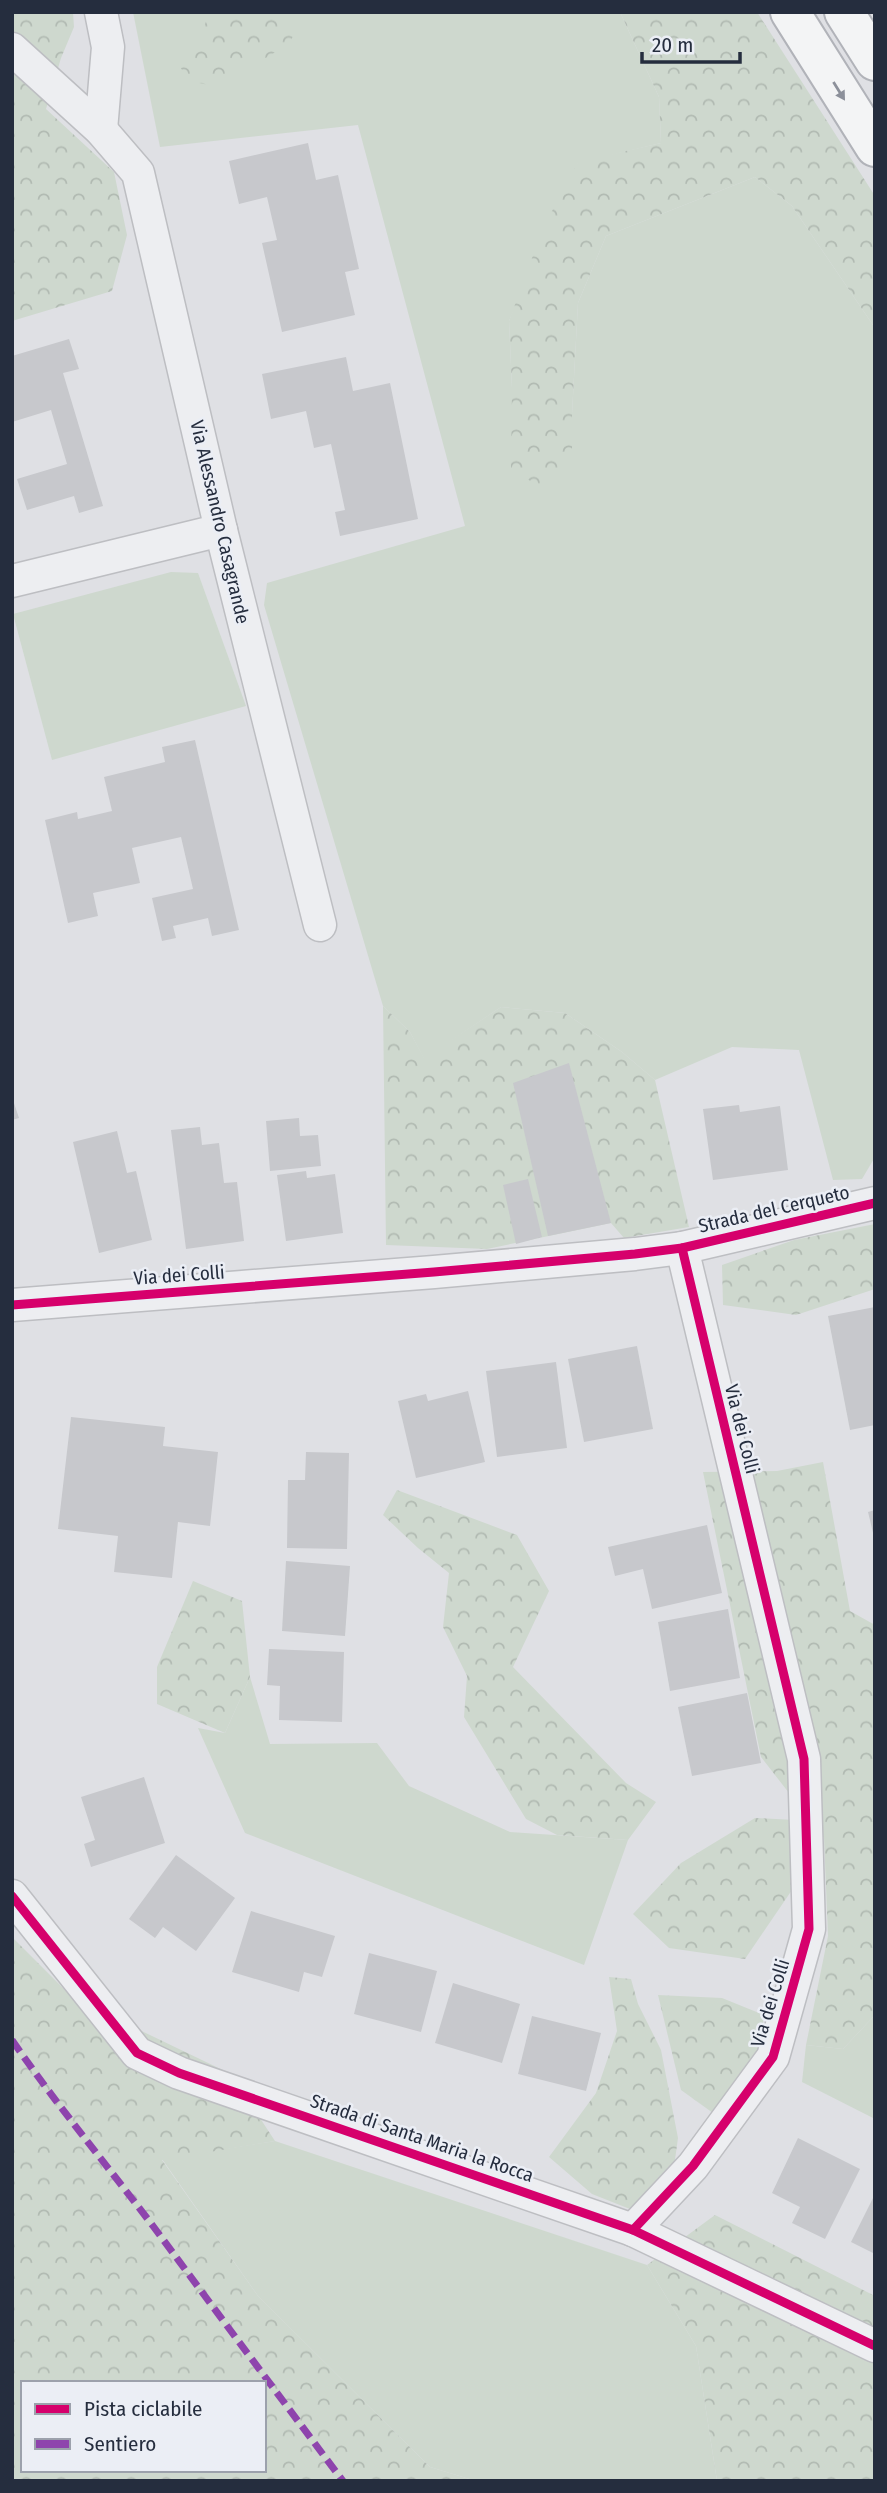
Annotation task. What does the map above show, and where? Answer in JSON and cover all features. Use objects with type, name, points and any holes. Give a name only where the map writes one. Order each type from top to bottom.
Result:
[{"type":"highway","points":[[790,12],[875,147]]},
{"type":"highway","points":[[845,12],[875,61]]},
{"type":"street","points":[[101,12],[108,47],[101,130]]},
{"type":"street","name":"Via Alessandro Casagrande","points":[[12,49],[101,130],[138,173],[221,530],[320,925]]},
{"type":"street","points":[[12,581],[221,530]]},
{"type":"street","name":"Strada del Cerqueto","points":[[682,1248],[875,1203]]},
{"type":"street","name":"Via dei Colli","points":[[12,1305],[434,1272],[682,1248],[804,1759],[809,1929],[773,2057],[692,2166],[633,2230]]},
{"type":"street","name":"Strada di Santa Maria la Rocca","points":[[12,1896],[137,2053],[179,2073],[633,2230],[875,2346]]},
{"type":"green space","points":[[12,12],[73,12],[74,27],[61,58],[46,109],[114,172],[127,235],[112,291],[12,321]]},
{"type":"green space","points":[[133,12],[620,12],[659,97],[661,143],[578,163],[509,321],[512,388],[572,470],[578,303],[606,236],[755,177],[792,206],[875,328],[875,1157],[862,1179],[833,1180],[799,1050],[732,1047],[655,1080],[622,1052],[565,1013],[501,1007],[424,1059],[410,1032],[383,1006],[264,605],[267,583],[465,526],[358,125],[160,147]]},
{"type":"green space","points":[[209,12],[303,12],[290,43],[219,87],[189,81],[174,57],[199,43]]},
{"type":"green space","points":[[620,12],[757,12],[875,196],[875,328],[792,206],[755,177],[606,236],[578,303],[572,470],[545,490],[511,469],[509,321],[543,228],[578,162],[661,143],[659,97]]},
{"type":"green space","points":[[171,572],[198,573],[246,706],[52,760],[13,614]]},
{"type":"green space","points":[[383,1006],[410,1032],[424,1058],[501,1007],[565,1013],[622,1052],[655,1080],[689,1227],[624,1238],[611,1223],[487,1249],[386,1245]]},
{"type":"green space","points":[[875,1224],[875,1289],[796,1315],[723,1305],[722,1265],[794,1240]]},
{"type":"green space","points":[[823,1462],[850,1611],[875,1625],[875,2015],[843,2049],[806,2045],[828,1936],[824,1838],[761,1757],[703,1472],[777,1471]]},
{"type":"green space","points":[[397,1490],[517,1535],[549,1591],[513,1667],[626,1783],[656,1802],[628,1840],[557,1835],[526,1819],[464,1717],[467,1676],[443,1627],[449,1573],[383,1515]]},
{"type":"green space","points":[[193,1581],[242,1601],[250,1677],[225,1733],[157,1704],[157,1667]]},
{"type":"green space","points":[[250,1677],[270,1744],[377,1743],[409,1786],[510,1832],[628,1840],[584,1965],[245,1833],[198,1728],[225,1733]]},
{"type":"green space","points":[[755,1818],[795,1820],[792,1890],[745,1959],[669,1948],[633,1914],[681,1863]]},
{"type":"green space","points":[[12,1937],[73,1998],[231,2074],[275,2141],[162,2160],[258,2296],[430,2467],[476,2481],[12,2481]]},
{"type":"green space","points":[[609,1977],[631,1979],[638,2004],[661,2050],[678,2138],[668,2210],[635,2211],[592,2194],[549,2157],[596,2093],[617,2031]]},
{"type":"green space","points":[[658,1995],[722,1998],[764,2015],[759,2051],[713,2113],[681,2090]]},
{"type":"green space","points":[[875,2015],[875,2119],[802,2082],[806,2045],[843,2049]]},
{"type":"green space","points":[[275,2141],[647,2265],[696,2346],[717,2481],[476,2481],[430,2467],[258,2296],[162,2159]]},
{"type":"green space","points":[[715,2215],[875,2296],[875,2481],[717,2481],[696,2346],[647,2265]]},
{"type":"building","points":[[308,143],[316,180],[338,175],[359,269],[345,272],[355,315],[282,332],[262,243],[277,240],[267,197],[239,204],[229,161]]},
{"type":"building","points":[[69,339],[79,369],[63,373],[103,506],[79,513],[74,496],[27,510],[17,479],[67,464],[51,410],[12,422],[12,356]]},
{"type":"building","points":[[346,357],[353,391],[390,383],[418,519],[340,536],[335,512],[345,510],[331,444],[314,448],[306,411],[271,419],[262,374]]},
{"type":"building","points":[[195,740],[239,930],[212,936],[208,918],[173,926],[176,938],[162,941],[152,898],[193,889],[181,837],[132,848],[140,883],[93,893],[98,916],[68,923],[45,820],[77,812],[78,819],[112,811],[104,777],[165,762],[162,747]]},
{"type":"building","points":[[569,1063],[611,1223],[548,1236],[513,1083]]},
{"type":"building","points":[[12,1097],[19,1118],[12,1120]]},
{"type":"building","points":[[739,1105],[740,1112],[780,1106],[788,1170],[713,1180],[703,1109]]},
{"type":"building","points":[[299,1118],[300,1136],[318,1135],[321,1166],[270,1171],[266,1121]]},
{"type":"building","points":[[200,1127],[202,1145],[219,1143],[224,1183],[237,1182],[244,1241],[186,1249],[171,1130]]},
{"type":"building","points":[[117,1131],[127,1173],[136,1171],[152,1240],[99,1253],[73,1142]]},
{"type":"building","points":[[306,1171],[307,1178],[335,1174],[343,1233],[286,1241],[277,1175]]},
{"type":"building","points":[[528,1179],[542,1237],[516,1244],[503,1185]]},
{"type":"building","points":[[875,1307],[875,1425],[850,1430],[828,1316]]},
{"type":"building","points":[[637,1346],[653,1429],[584,1442],[568,1359]]},
{"type":"building","points":[[556,1362],[567,1448],[497,1457],[486,1371]]},
{"type":"building","points":[[468,1391],[485,1462],[416,1478],[398,1401],[426,1394],[428,1401]]},
{"type":"building","points":[[71,1417],[165,1427],[163,1446],[218,1452],[210,1526],[178,1522],[172,1578],[114,1572],[118,1536],[58,1529]]},
{"type":"building","points":[[306,1452],[349,1453],[347,1549],[287,1548],[288,1480],[305,1480]]},
{"type":"building","points":[[875,1510],[875,1536],[874,1537],[868,1512]]},
{"type":"building","points":[[707,1525],[722,1593],[652,1609],[643,1569],[615,1576],[608,1547]]},
{"type":"building","points":[[286,1561],[350,1566],[345,1636],[282,1631]]},
{"type":"building","points":[[728,1609],[740,1678],[670,1691],[658,1622]]},
{"type":"building","points":[[269,1649],[344,1652],[342,1722],[279,1720],[280,1686],[267,1685]]},
{"type":"building","points":[[747,1693],[761,1763],[692,1776],[678,1707]]},
{"type":"building","points":[[144,1777],[165,1843],[91,1867],[84,1844],[95,1840],[81,1797]]},
{"type":"building","points":[[176,1855],[235,1898],[196,1951],[163,1927],[155,1938],[129,1919]]},
{"type":"building","points":[[251,1911],[335,1936],[322,1977],[304,1972],[299,1992],[232,1972]]},
{"type":"building","points":[[369,1953],[437,1971],[421,2032],[354,2014]]},
{"type":"building","points":[[453,1983],[520,2004],[502,2063],[435,2043]]},
{"type":"building","points":[[532,2016],[601,2033],[586,2091],[518,2074]]},
{"type":"building","points":[[798,2138],[860,2169],[825,2239],[792,2223],[800,2207],[772,2193]]},
{"type":"building","points":[[875,2194],[875,2254],[851,2242]]},
{"type":"marked path","points":[[12,2040],[343,2481]]},
{"type":"cycle path","points":[[12,1305],[635,1254],[682,1248],[875,1203]]},
{"type":"cycle path","points":[[633,2230],[693,2166],[773,2057],[809,1929],[804,1759],[682,1248]]},
{"type":"cycle path","points":[[12,1896],[137,2053],[179,2073],[633,2230],[875,2346]]}]
